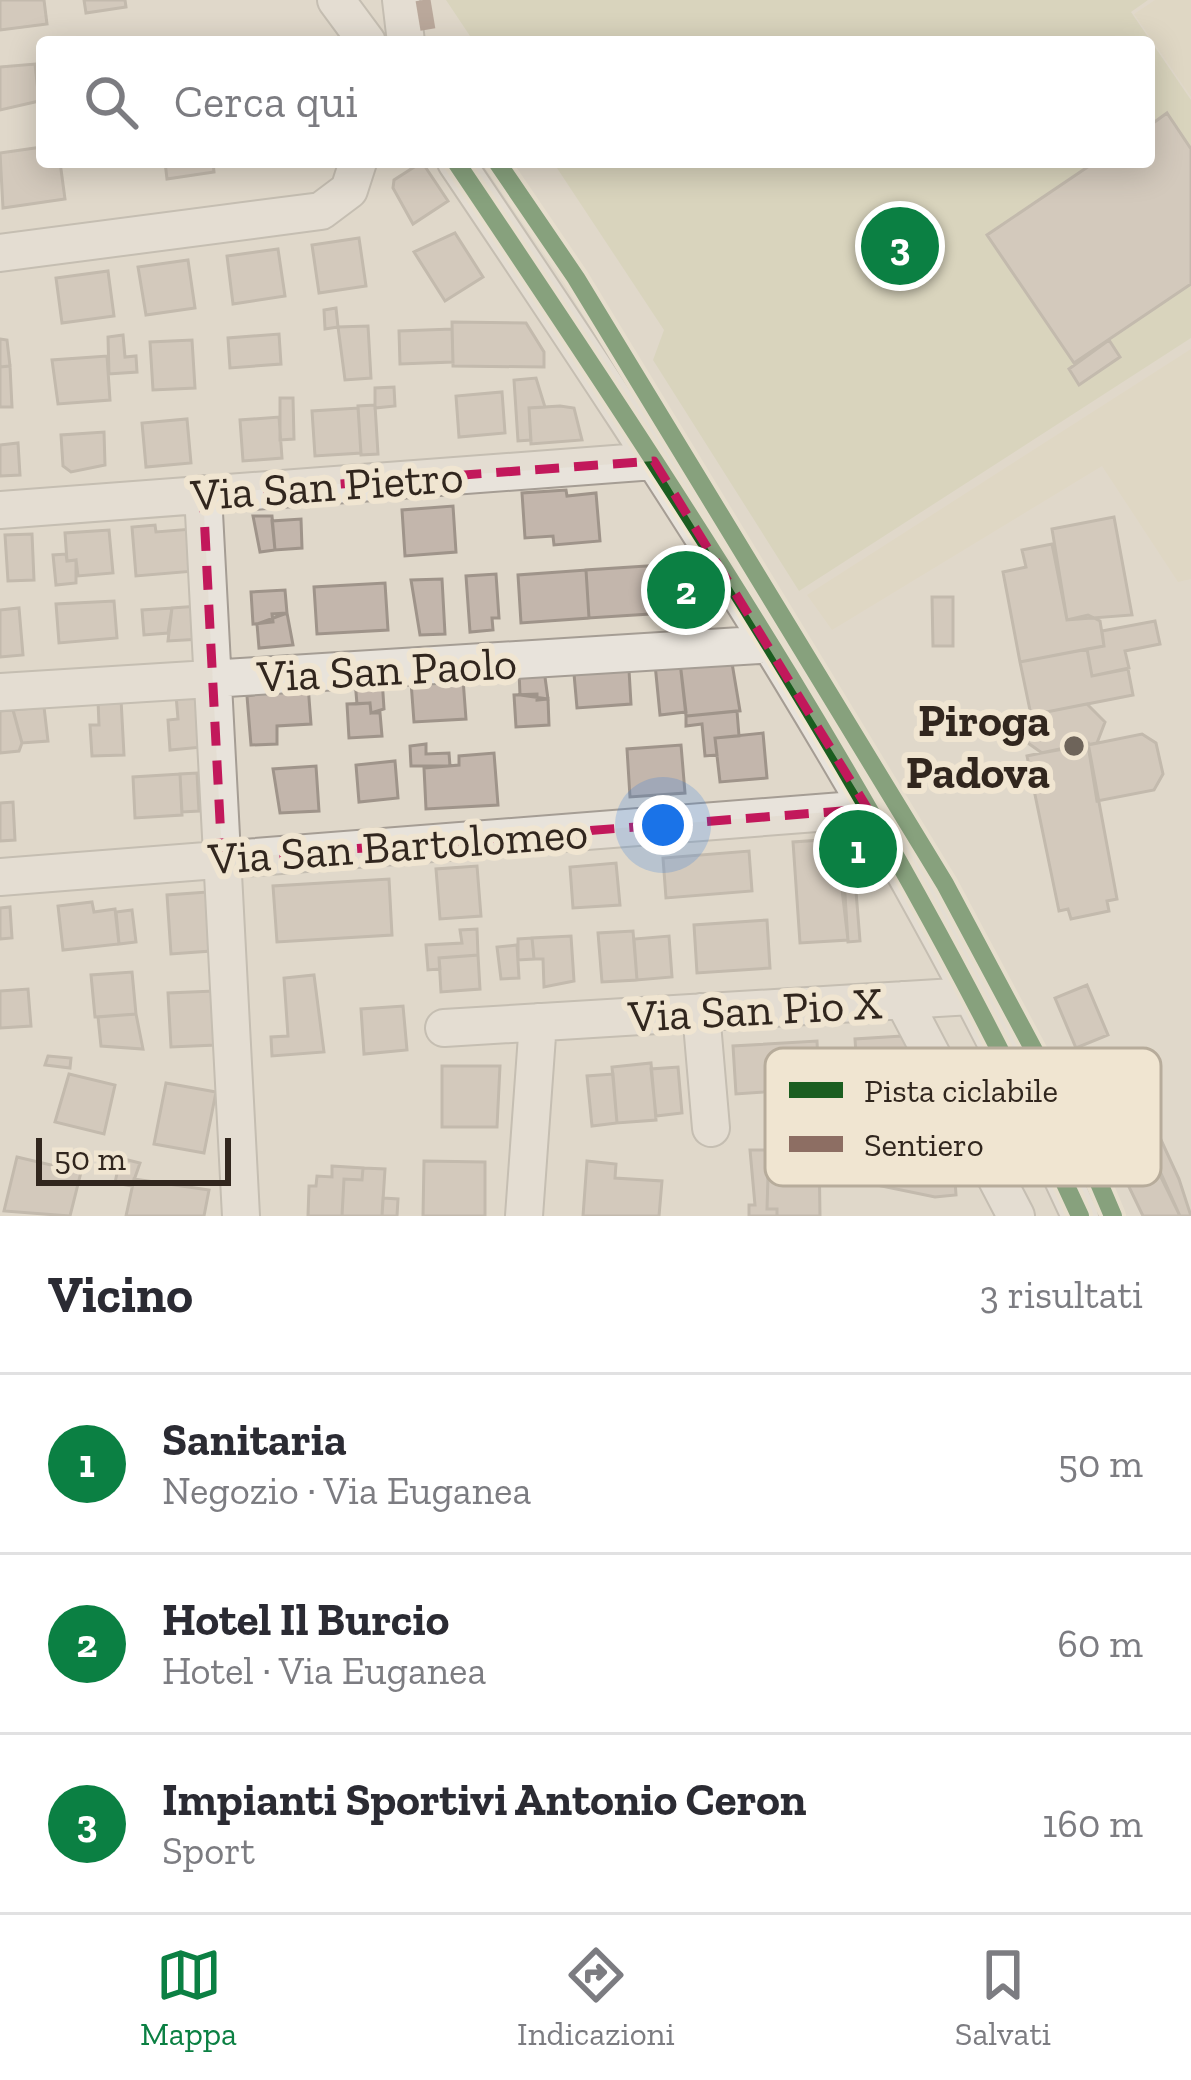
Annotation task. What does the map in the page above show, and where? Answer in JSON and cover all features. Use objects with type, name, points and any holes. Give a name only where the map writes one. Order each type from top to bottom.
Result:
[{"type":"street","points":[[336,0],[363,36]]},
{"type":"street","points":[[400,0],[405,36]]},
{"type":"street","points":[[0,253],[321,211],[349,190],[356,168]]},
{"type":"street","points":[[459,168],[774,644],[997,1048]]},
{"type":"street","name":"Via San Pietro","points":[[0,510],[654,461]]},
{"type":"street","points":[[203,494],[241,1216]]},
{"type":"street","name":"Via San Paolo","points":[[0,692],[774,644]]},
{"type":"street","name":"Via San Bartolomeo","points":[[0,878],[868,808]]},
{"type":"street","name":"Via San Pio X","points":[[444,1028],[971,996]]},
{"type":"street","points":[[904,1000],[929,1048]]},
{"type":"street","points":[[700,1012],[711,1128]]},
{"type":"street","points":[[524,1216],[538,1022]]},
{"type":"street","points":[[1000,1186],[1016,1216]]},
{"type":"street","points":[[1065,1186],[1080,1216]]},
{"type":"highlighted area","points":[[654,461],[868,809],[222,859],[203,494]]},
{"type":"shaded area","points":[[446,0],[1148,0],[1131,12],[1147,36],[470,36]]},
{"type":"shaded area","points":[[1155,0],[1191,0],[1191,97],[1155,45],[1155,36],[1149,36],[1134,14]]},
{"type":"shaded area","points":[[1155,47],[1191,100],[1191,338],[799,591],[653,360],[664,330],[557,168],[1155,168]]},
{"type":"shaded area","points":[[1191,349],[1191,579],[1178,582],[1102,466],[832,630],[807,595]]},
{"type":"building","points":[[0,0],[44,0],[47,24],[0,30]]},
{"type":"building","points":[[84,0],[125,0],[126,7],[86,13]]},
{"type":"building","points":[[35,64],[36,102],[0,110],[0,67]]},
{"type":"building","points":[[1167,113],[1191,149],[1191,284],[1074,363],[987,235],[1086,168],[1155,168],[1155,122]]},
{"type":"building","points":[[36,148],[36,168],[61,168],[65,199],[3,208],[0,153]]},
{"type":"building","points":[[166,168],[214,168],[214,172],[167,179]]},
{"type":"building","points":[[413,168],[426,168],[448,201],[413,224],[393,188],[394,180]]},
{"type":"building","points":[[455,233],[483,277],[445,301],[414,252]]},
{"type":"building","points":[[359,238],[366,286],[319,293],[312,245]]},
{"type":"building","points":[[278,249],[285,296],[233,304],[227,256]]},
{"type":"building","points":[[188,260],[195,308],[146,315],[138,267]]},
{"type":"building","points":[[108,271],[114,316],[62,323],[56,278]]},
{"type":"building","points":[[336,308],[338,327],[325,329],[324,310]]},
{"type":"building","points":[[452,322],[526,323],[544,352],[544,367],[453,366]]},
{"type":"building","points":[[368,326],[371,378],[345,380],[338,327]]},
{"type":"building","points":[[452,329],[453,362],[400,364],[399,331]]},
{"type":"building","points":[[279,334],[281,364],[230,368],[228,338]]},
{"type":"building","points":[[123,335],[125,357],[136,356],[137,372],[109,374],[108,337]]},
{"type":"building","points":[[0,339],[7,340],[10,366],[0,367]]},
{"type":"building","points":[[192,340],[195,388],[153,390],[150,342]]},
{"type":"building","points":[[1109,340],[1120,357],[1079,385],[1069,369]]},
{"type":"building","points":[[107,356],[110,400],[58,404],[52,360]]},
{"type":"building","points":[[10,366],[12,407],[0,407],[0,367]]},
{"type":"building","points":[[536,378],[545,407],[529,408],[531,440],[518,441],[514,380]]},
{"type":"building","points":[[394,387],[395,406],[375,408],[375,388]]},
{"type":"building","points":[[502,392],[505,433],[459,437],[456,396]]},
{"type":"building","points":[[280,398],[293,398],[294,439],[280,440]]},
{"type":"building","points":[[375,405],[378,454],[361,455],[358,406]]},
{"type":"building","points":[[358,408],[361,453],[315,456],[312,411]]},
{"type":"building","points":[[529,408],[574,408],[582,440],[531,444]]},
{"type":"building","points":[[279,417],[282,458],[243,461],[240,420]]},
{"type":"building","points":[[187,419],[191,463],[146,467],[142,423]]},
{"type":"building","points":[[104,432],[105,465],[71,472],[63,466],[61,435]]},
{"type":"building","points":[[18,443],[20,475],[0,476],[0,445]]},
{"type":"building","points":[[566,490],[567,496],[596,493],[600,541],[554,545],[553,536],[525,538],[522,493]]},
{"type":"building","points":[[453,506],[456,552],[405,556],[402,510]]},
{"type":"building","points":[[253,516],[272,516],[275,550],[260,552]]},
{"type":"building","points":[[1114,517],[1132,615],[1067,620],[1052,529]]},
{"type":"building","points":[[301,519],[302,548],[275,550],[272,521]]},
{"type":"building","points":[[155,525],[156,532],[192,529],[195,571],[136,576],[132,527]]},
{"type":"building","points":[[109,530],[113,573],[78,576],[76,560],[67,561],[65,533]]},
{"type":"building","points":[[32,534],[34,580],[8,581],[5,535]]},
{"type":"building","points":[[1052,544],[1067,620],[1088,615],[1100,621],[1104,646],[1020,662],[1003,572],[1026,567],[1022,550]]},
{"type":"building","points":[[66,554],[67,561],[76,560],[76,583],[56,585],[53,555]]},
{"type":"building","points":[[684,560],[688,611],[665,613],[661,562]]},
{"type":"building","points":[[661,565],[665,613],[589,618],[586,570]]},
{"type":"building","points":[[586,570],[589,618],[521,623],[518,575]]},
{"type":"building","points":[[496,574],[499,618],[492,618],[493,630],[470,632],[466,576]]},
{"type":"building","points":[[442,579],[445,634],[420,635],[411,580]]},
{"type":"building","points":[[385,583],[388,630],[317,634],[314,587]]},
{"type":"building","points":[[285,590],[287,613],[272,614],[273,622],[253,624],[251,592]]},
{"type":"building","points":[[932,597],[953,597],[953,646],[933,646]]},
{"type":"building","points":[[114,601],[117,638],[59,643],[56,604]]},
{"type":"building","points":[[199,606],[201,639],[168,641],[172,608]]},
{"type":"building","points":[[19,608],[23,655],[0,657],[0,610]]},
{"type":"building","points":[[172,608],[168,633],[144,635],[142,610]]},
{"type":"building","points":[[287,613],[293,645],[259,648],[257,624]]},
{"type":"building","points":[[1155,621],[1160,644],[1125,651],[1129,668],[1092,676],[1087,649],[1104,646],[1102,631]]},
{"type":"building","points":[[1087,649],[1092,676],[1128,669],[1133,695],[1031,715],[1020,662]]},
{"type":"building","points":[[731,657],[740,711],[686,716],[680,662]]},
{"type":"building","points":[[680,662],[686,712],[660,715],[655,664]]},
{"type":"building","points":[[544,670],[548,699],[520,695],[519,671]]},
{"type":"building","points":[[629,670],[631,704],[577,708],[574,674]]},
{"type":"building","points":[[382,678],[384,709],[371,713],[370,703],[357,704],[355,681]]},
{"type":"building","points":[[463,679],[466,719],[414,722],[411,682]]},
{"type":"building","points":[[308,685],[311,724],[277,726],[277,744],[251,745],[247,696]]},
{"type":"building","points":[[199,693],[203,747],[170,750],[168,720],[178,719],[176,695]]},
{"type":"building","points":[[537,694],[537,700],[548,699],[549,725],[516,727],[514,695]]},
{"type":"building","points":[[121,699],[124,755],[92,756],[90,725],[99,725],[98,701]]},
{"type":"building","points":[[370,703],[371,713],[380,713],[382,736],[349,738],[347,704]]},
{"type":"building","points":[[1087,704],[1105,722],[1097,743],[1042,753],[1028,743],[1025,728],[1031,715]]},
{"type":"building","points":[[44,707],[48,741],[22,743],[13,710]]},
{"type":"building","points":[[13,710],[22,743],[19,751],[0,753],[0,711]]},
{"type":"building","points":[[737,711],[739,736],[715,738],[717,755],[705,756],[702,724],[686,726],[686,716]]},
{"type":"building","points":[[763,733],[767,778],[720,782],[715,738]]},
{"type":"building","points":[[1142,734],[1156,743],[1163,774],[1154,790],[1097,801],[1088,745]]},
{"type":"building","points":[[1088,743],[1117,899],[1107,901],[1109,911],[1071,919],[1068,909],[1059,911],[1027,756]]},
{"type":"building","points":[[426,744],[426,754],[449,753],[450,766],[411,766],[410,746]]},
{"type":"building","points":[[681,745],[685,793],[630,797],[627,749]]},
{"type":"building","points":[[494,753],[498,805],[426,809],[424,768],[459,765],[459,756]]},
{"type":"building","points":[[395,761],[398,798],[359,802],[356,765]]},
{"type":"building","points":[[316,766],[319,811],[280,813],[273,769]]},
{"type":"building","points":[[197,773],[199,811],[182,812],[180,774]]},
{"type":"building","points":[[180,774],[182,815],[135,818],[133,777]]},
{"type":"building","points":[[13,802],[15,840],[0,841],[0,803]]},
{"type":"building","points":[[836,839],[848,940],[800,943],[793,842]]},
{"type":"building","points":[[749,851],[752,891],[666,898],[663,858]]},
{"type":"building","points":[[616,863],[620,905],[573,908],[570,867]]},
{"type":"building","points":[[477,866],[481,916],[440,919],[436,869]]},
{"type":"building","points":[[389,879],[392,935],[277,942],[273,886]]},
{"type":"building","points":[[844,879],[855,879],[860,941],[848,942]]},
{"type":"building","points":[[207,892],[211,951],[171,954],[167,895]]},
{"type":"building","points":[[92,902],[94,912],[115,909],[119,944],[63,950],[58,906]]},
{"type":"building","points":[[10,907],[12,938],[0,939],[0,908]]},
{"type":"building","points":[[132,910],[136,942],[119,944],[116,912]]},
{"type":"building","points":[[767,920],[770,968],[697,973],[694,925]]},
{"type":"building","points":[[477,929],[478,955],[439,958],[440,969],[428,970],[426,945],[462,943],[460,930]]},
{"type":"building","points":[[633,931],[637,980],[602,982],[598,933]]},
{"type":"building","points":[[571,936],[574,981],[544,987],[543,959],[534,959],[532,938]]},
{"type":"building","points":[[669,936],[672,977],[637,980],[634,939]]},
{"type":"building","points":[[532,938],[534,959],[518,960],[518,939]]},
{"type":"building","points":[[517,945],[519,978],[501,979],[497,947]]},
{"type":"building","points":[[478,955],[480,989],[441,992],[439,958]]},
{"type":"building","points":[[132,972],[136,1014],[95,1017],[91,975]]},
{"type":"building","points":[[314,975],[324,1052],[272,1056],[271,1037],[288,1036],[284,978]]},
{"type":"building","points":[[1087,985],[1108,1035],[1076,1048],[1055,998]]},
{"type":"building","points":[[28,989],[31,1026],[0,1028],[0,991]]},
{"type":"building","points":[[214,991],[216,1045],[171,1047],[168,993]]},
{"type":"building","points":[[403,1006],[407,1050],[364,1054],[361,1009]]},
{"type":"building","points":[[136,1014],[143,1049],[101,1046],[98,1017]]},
{"type":"building","points":[[902,1036],[909,1048],[856,1048],[855,1039]]},
{"type":"building","points":[[817,1041],[817,1048],[765,1048],[765,1092],[736,1094],[733,1046]]},
{"type":"building","points":[[48,1056],[71,1058],[70,1068],[45,1065]]},
{"type":"building","points":[[651,1063],[656,1120],[617,1123],[612,1067]]},
{"type":"building","points":[[442,1066],[500,1066],[497,1127],[442,1127]]},
{"type":"building","points":[[678,1067],[682,1113],[656,1116],[651,1069]]},
{"type":"building","points":[[69,1074],[115,1085],[104,1134],[55,1122]]},
{"type":"building","points":[[613,1074],[617,1123],[592,1126],[587,1076]]},
{"type":"building","points":[[166,1083],[216,1092],[204,1153],[154,1144]]},
{"type":"building","points":[[1161,1140],[1191,1216],[1180,1216],[1161,1174]]},
{"type":"building","points":[[750,1150],[765,1150],[767,1209],[777,1209],[777,1216],[749,1216],[749,1205],[755,1205]]},
{"type":"building","points":[[17,1157],[81,1172],[70,1216],[4,1211]]},
{"type":"building","points":[[120,1158],[140,1163],[132,1186],[115,1183]]},
{"type":"building","points":[[424,1161],[485,1162],[485,1216],[423,1216]]},
{"type":"building","points":[[587,1161],[616,1164],[615,1178],[662,1181],[659,1216],[583,1216]]},
{"type":"building","points":[[332,1166],[363,1168],[362,1180],[344,1179],[342,1216],[308,1216],[309,1186],[316,1186],[317,1176],[332,1177]]},
{"type":"building","points":[[363,1168],[385,1169],[382,1216],[342,1216],[344,1179],[362,1180]]},
{"type":"building","points":[[1161,1177],[1180,1216],[1143,1216],[1129,1186],[1161,1186]]},
{"type":"building","points":[[134,1179],[209,1190],[204,1216],[126,1216]]},
{"type":"building","points":[[768,1186],[820,1186],[820,1216],[777,1216],[777,1209],[767,1209]]},
{"type":"building","points":[[882,1186],[955,1186],[956,1195],[935,1197]]},
{"type":"building","points":[[383,1198],[398,1199],[397,1216],[382,1216]]},
{"type":"marked path","points":[[423,0],[429,36]]},
{"type":"cycle path","points":[[460,168],[790,676],[998,1048]]},
{"type":"cycle path","points":[[501,168],[576,278],[945,884],[1033,1048]]},
{"type":"cycle path","points":[[1066,1186],[1080,1216]]},
{"type":"cycle path","points":[[1100,1186],[1113,1216]]},
{"type":"place","name":"Impianti Sportivi Antonio Ceron","points":[[900,246]]},
{"type":"place","name":"Hotel Il Burcio","points":[[686,590]]},
{"type":"place","name":"Piroga Padova","points":[[1074,746]]},
{"type":"place","name":"Sanitaria","points":[[858,849]]}]
